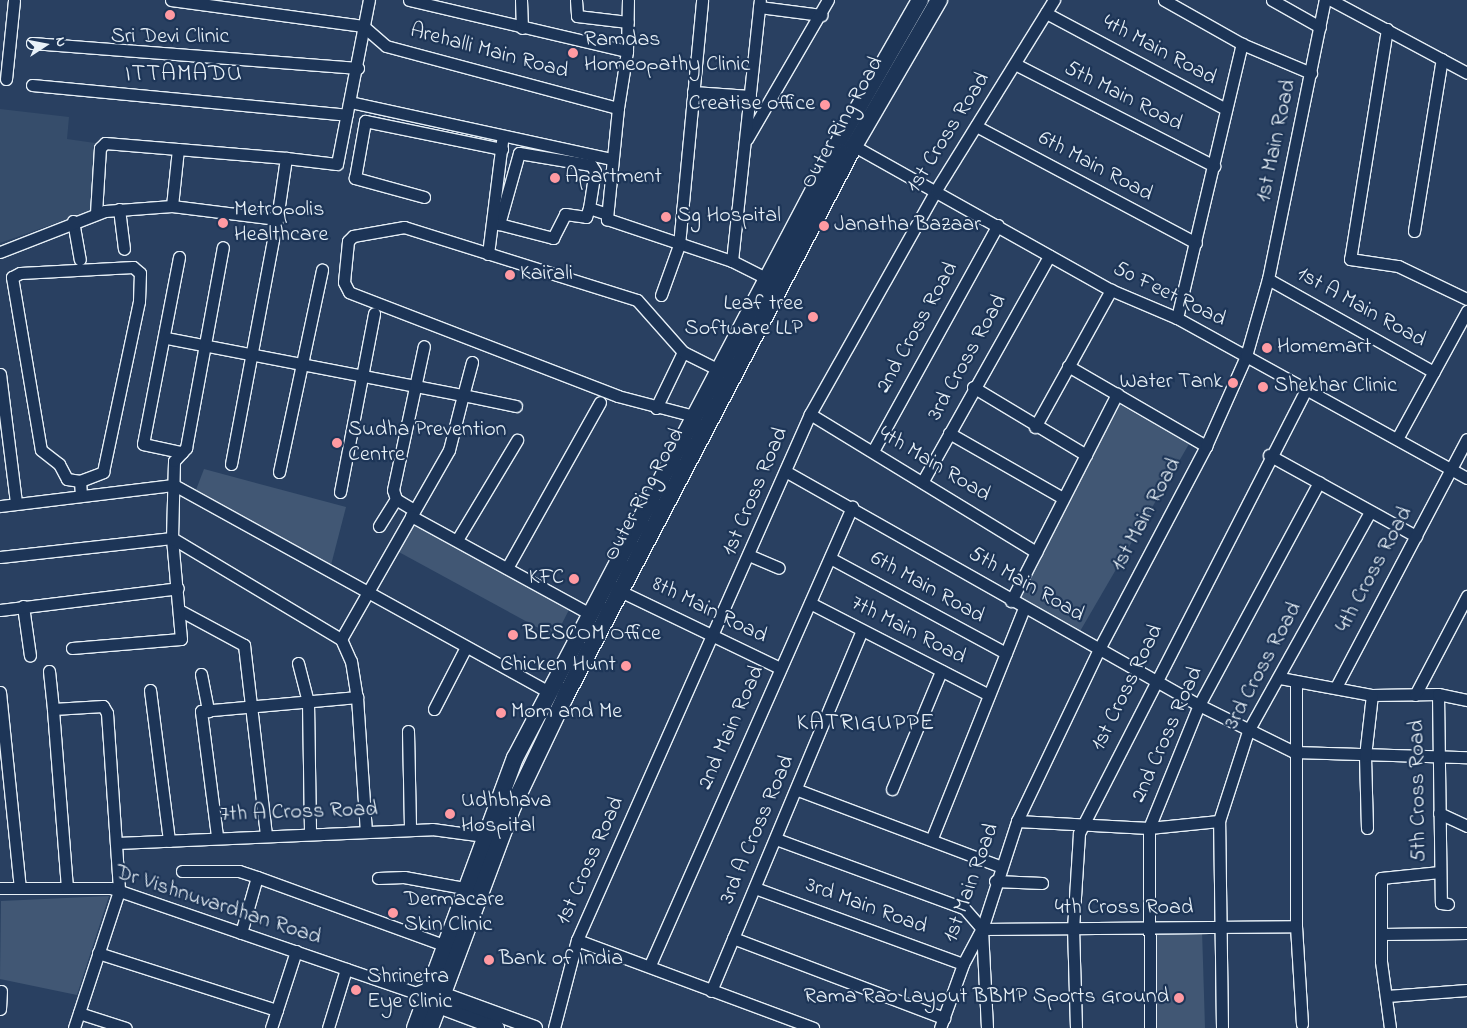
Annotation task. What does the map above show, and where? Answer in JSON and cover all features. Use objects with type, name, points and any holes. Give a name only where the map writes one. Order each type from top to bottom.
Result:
[{"type":"highway","name":"Outer Ring Road","points":[[415,1028],[513,806],[774,282],[920,0]]},
{"type":"highway","name":"Outer Ring Road","points":[[430,1028],[430,997],[444,944],[483,836],[549,692],[592,615],[719,370],[774,282],[939,0]]},
{"type":"main road","points":[[430,997],[497,1028]]},
{"type":"main road","points":[[430,997],[535,1028]]},
{"type":"street","points":[[6,79],[14,0]]},
{"type":"street","points":[[171,0],[193,1],[363,26]]},
{"type":"street","points":[[96,213],[100,148],[105,143],[337,164],[358,68],[363,26],[369,0]]},
{"type":"street","points":[[408,0],[627,51]]},
{"type":"street","points":[[521,0],[522,28]]},
{"type":"street","points":[[576,0],[577,16],[628,22]]},
{"type":"street","points":[[604,213],[627,51],[628,0]]},
{"type":"street","points":[[661,295],[679,245],[702,0]]},
{"type":"street","points":[[744,143],[821,15],[828,0]]},
{"type":"street","name":"1st Cross Road","points":[[554,1028],[577,940],[751,556],[810,414],[936,190],[1054,0]]},
{"type":"street","points":[[1164,0],[1242,44],[1311,73]]},
{"type":"street","points":[[1272,0],[1320,27]]},
{"type":"street","name":"1st Main Road","points":[[942,1023],[963,964],[982,929],[999,866],[1017,821],[1099,649],[1206,446],[1246,356],[1268,279],[1325,0]]},
{"type":"street","points":[[1331,0],[1467,73]]},
{"type":"street","points":[[732,261],[759,3],[821,15]]},
{"type":"street","name":"4th Main Road","points":[[1046,13],[1226,109]]},
{"type":"street","name":"Arehalli Main Road","points":[[363,26],[386,46],[618,108]]},
{"type":"street","points":[[1388,29],[1350,259],[1398,266],[1467,299]]},
{"type":"street","points":[[32,43],[358,68]]},
{"type":"street","points":[[1177,318],[1242,44]]},
{"type":"street","points":[[1414,231],[1442,59]]},
{"type":"street","name":"5th Main Road","points":[[1015,64],[1214,166]]},
{"type":"street","points":[[32,85],[347,115]]},
{"type":"street","points":[[693,92],[750,96]]},
{"type":"street","points":[[350,102],[503,135],[539,149],[594,168],[589,208],[586,216],[565,214],[554,238],[499,224],[515,154],[539,149],[612,159]]},
{"type":"street","points":[[424,197],[357,180],[366,121],[502,149]]},
{"type":"street","name":"6th Main Road","points":[[976,126],[1196,243]]},
{"type":"street","points":[[488,254],[503,135]]},
{"type":"street","name":"50 Feet Road","points":[[854,146],[936,190],[1111,290],[1177,318],[1398,437],[1449,470],[1467,478]]},
{"type":"street","points":[[172,206],[178,149]]},
{"type":"street","points":[[231,464],[250,356],[260,323],[286,158]]},
{"type":"street","points":[[0,252],[96,213],[119,209],[172,206],[277,219]]},
{"type":"street","points":[[589,208],[604,213],[611,223],[732,261],[774,282]]},
{"type":"street","points":[[119,209],[124,249]]},
{"type":"street","points":[[74,221],[80,259]]},
{"type":"street","name":"2nd Cross Road","points":[[873,451],[998,225]]},
{"type":"street","points":[[694,416],[656,408],[349,292],[344,282],[350,238],[392,226],[643,303],[683,352],[719,370]]},
{"type":"street","points":[[72,648],[176,642],[181,640],[178,588],[172,538],[174,461],[182,452],[223,247]]},
{"type":"street","name":"3rd Cross Road","points":[[924,479],[1049,256]]},
{"type":"street","points":[[179,257],[166,338],[143,444],[182,452]]},
{"type":"street","points":[[133,267],[140,273],[139,301],[103,472],[80,481],[67,479],[59,464],[41,450],[12,278],[20,273],[133,267]]},
{"type":"street","points":[[279,472],[322,270]]},
{"type":"street","name":"1st A Main Road","points":[[1268,279],[1434,372]]},
{"type":"street","points":[[1035,427],[1111,290]]},
{"type":"street","points":[[1398,437],[1467,311]]},
{"type":"street","points":[[340,492],[374,313]]},
{"type":"street","points":[[166,338],[250,356],[362,375],[516,406]]},
{"type":"street","points":[[424,346],[413,385],[393,490],[396,499],[413,513],[457,540],[592,615]]},
{"type":"street","points":[[656,408],[683,352]]},
{"type":"street","points":[[341,639],[371,591],[449,450],[472,362]]},
{"type":"street","points":[[1068,366],[1206,446]]},
{"type":"street","points":[[0,374],[16,503]]},
{"type":"street","points":[[974,387],[1035,427],[1086,455]]},
{"type":"street","name":"1st Cross Road","points":[[1076,1028],[1073,929],[1079,833],[1154,678],[1269,455],[1306,388]]},
{"type":"street","points":[[1011,600],[1116,394]]},
{"type":"street","points":[[506,568],[600,402]]},
{"type":"street","name":"4th Main Road","points":[[810,414],[924,479],[1036,552]]},
{"type":"street","points":[[949,433],[1063,498]]},
{"type":"street","points":[[1449,470],[1467,439]]},
{"type":"street","points":[[457,540],[517,440]]},
{"type":"street","points":[[1269,455],[1416,536]]},
{"type":"street","name":"4th Cross Road","points":[[1336,687],[1449,470]]},
{"type":"street","points":[[0,472],[12,471]]},
{"type":"street","name":"5th Main Road","points":[[785,471],[852,507],[1024,608],[1154,678],[1199,705],[1248,731],[1294,752]]},
{"type":"street","points":[[80,481],[81,495]]},
{"type":"street","name":"2nd Cross Road","points":[[1150,1028],[1149,828],[1199,705],[1319,482]]},
{"type":"street","points":[[0,506],[174,485],[371,591],[466,647],[549,692]]},
{"type":"street","points":[[379,526],[396,499]]},
{"type":"street","name":"2nd Main Road","points":[[650,965],[852,507]]},
{"type":"street","name":"3rd Cross Road","points":[[1222,1028],[1218,929],[1219,821],[1248,731],[1280,678],[1370,512]]},
{"type":"street","points":[[0,557],[172,538],[341,639],[351,661],[357,697],[366,832]]},
{"type":"street","points":[[751,556],[779,568]]},
{"type":"street","name":"6th Main Road","points":[[830,558],[1006,653]]},
{"type":"street","points":[[0,610],[178,588]]},
{"type":"street","name":"8th Main Road","points":[[620,591],[780,668]]},
{"type":"street","name":"5th Cross Road","points":[[1415,695],[1467,596]]},
{"type":"street","name":"7th Main Road","points":[[810,603],[989,695]]},
{"type":"street","points":[[23,606],[30,656]]},
{"type":"street","points":[[932,838],[1024,608]]},
{"type":"street","points":[[179,610],[242,642],[252,704],[266,834]]},
{"type":"street","name":"3rd A Cross Road","points":[[711,991],[732,938],[798,790],[862,630]]},
{"type":"street","points":[[434,709],[466,647]]},
{"type":"street","points":[[298,663],[308,702],[310,834]]},
{"type":"street","points":[[49,671],[67,888]]},
{"type":"street","points":[[892,789],[941,671]]},
{"type":"street","points":[[201,674],[208,711]]},
{"type":"street","points":[[1280,678],[1336,687]]},
{"type":"street","points":[[1296,682],[1294,752],[1296,926],[1302,1024]]},
{"type":"street","name":"5th Cross Road","points":[[1336,687],[1372,695],[1438,694],[1437,754],[1441,903],[1448,904]]},
{"type":"street","points":[[150,690],[169,841]]},
{"type":"street","points":[[0,692],[20,888]]},
{"type":"street","points":[[1438,694],[1467,700]]},
{"type":"street","points":[[1368,828],[1365,756],[1372,695]]},
{"type":"street","points":[[217,836],[201,711],[252,704],[308,702],[357,697]]},
{"type":"street","points":[[53,709],[102,706],[107,713],[116,843],[119,891],[74,1028]]},
{"type":"street","points":[[408,731],[410,830]]},
{"type":"street","points":[[1294,752],[1365,756],[1437,754],[1467,757]]},
{"type":"street","points":[[798,790],[932,838],[999,866]]},
{"type":"street","points":[[1439,813],[1467,826]]},
{"type":"street","points":[[1017,821],[1149,828],[1219,821]]},
{"type":"street","name":"7th A Cross Road","points":[[116,843],[169,841],[217,836],[410,830],[483,836]]},
{"type":"street","points":[[776,839],[964,908],[982,929],[987,1028]]},
{"type":"street","points":[[182,871],[229,870],[257,877],[444,944]]},
{"type":"street","points":[[1390,1028],[1382,934],[1381,878],[1440,872]]},
{"type":"street","points":[[241,933],[257,877]]},
{"type":"street","points":[[378,878],[404,877],[464,888]]},
{"type":"street","points":[[995,881],[1042,883]]},
{"type":"street","name":"Dr Vishnuvardhan Road","points":[[0,888],[67,888],[119,891],[430,997]]},
{"type":"street","name":"3rd Main Road","points":[[755,888],[963,964]]},
{"type":"street","name":"4th Cross Road","points":[[982,929],[1073,929],[1149,924],[1218,929],[1296,926]]},
{"type":"street","points":[[1382,934],[1467,932]]},
{"type":"street","points":[[732,938],[942,1023]]},
{"type":"street","points":[[577,940],[650,965],[711,991],[813,1028]]},
{"type":"street","points":[[271,1028],[296,951]]},
{"type":"street","points":[[98,953],[277,1010]]},
{"type":"street","points":[[328,1028],[346,969]]},
{"type":"street","points":[[1388,996],[1467,990]]},
{"type":"street","points":[[0,1009],[1,991]]},
{"type":"street","points":[[79,1013],[126,1028]]},
{"type":"shaded area","points":[[0,109],[69,117],[67,139],[95,143],[93,210],[0,243]]},
{"type":"shaded area","points":[[1117,403],[1189,444],[1079,633],[1021,598]]},
{"type":"shaded area","points":[[204,469],[346,507],[331,565],[196,490]]},
{"type":"shaded area","points":[[414,520],[571,606],[555,637],[397,551]]},
{"type":"shaded area","points":[[109,896],[77,995],[0,979],[1,901]]},
{"type":"shaded area","name":"Rama Rao Layout BBMP Sports Ground","points":[[1202,930],[1205,1028],[1154,1028],[1154,931]]},
{"type":"place","name":"Sri Devi Clinic","points":[[170,15]]},
{"type":"place","name":"Ramdas Homeopathy Clinic","points":[[573,53]]},
{"type":"place","name":"Creatise office","points":[[825,105]]},
{"type":"place","name":"Apartment","points":[[555,178]]},
{"type":"place","name":"Sg Hospital","points":[[666,217]]},
{"type":"place","name":"Metropolis Healthcare","points":[[223,223]]},
{"type":"place","name":"Janatha Bazaar","points":[[824,226]]},
{"type":"place","name":"Kairali","points":[[510,275]]},
{"type":"place","name":"Leaf tree Software LLP","points":[[813,317]]},
{"type":"place","name":"Homemart","points":[[1267,348]]},
{"type":"place","name":"Water Tank","points":[[1233,383]]},
{"type":"place","name":"Shekhar Clinic","points":[[1263,387]]},
{"type":"place","name":"Sudha Prevention Centre","points":[[337,443]]},
{"type":"place","name":"KFC","points":[[574,579]]},
{"type":"place","name":"BESCOM Office","points":[[513,635]]},
{"type":"place","name":"Chicken Hunt","points":[[626,666]]},
{"type":"place","name":"Mom and Me","points":[[501,713]]},
{"type":"place","name":"Udhbhava Hospital","points":[[450,814]]},
{"type":"place","name":"Dermacare Skin Clinic","points":[[393,913]]},
{"type":"place","name":"Bank of India","points":[[489,960]]},
{"type":"place","name":"Shrinetra Eye Clinic","points":[[356,990]]},
{"type":"place","name":"Rama Rao Layout BBMP Sports Ground","points":[[1179,998]]},
{"type":"district","name":"ITTAMADU","points":[[184,75]]},
{"type":"district","name":"KATRIGUPPE","points":[[866,724]]}]
